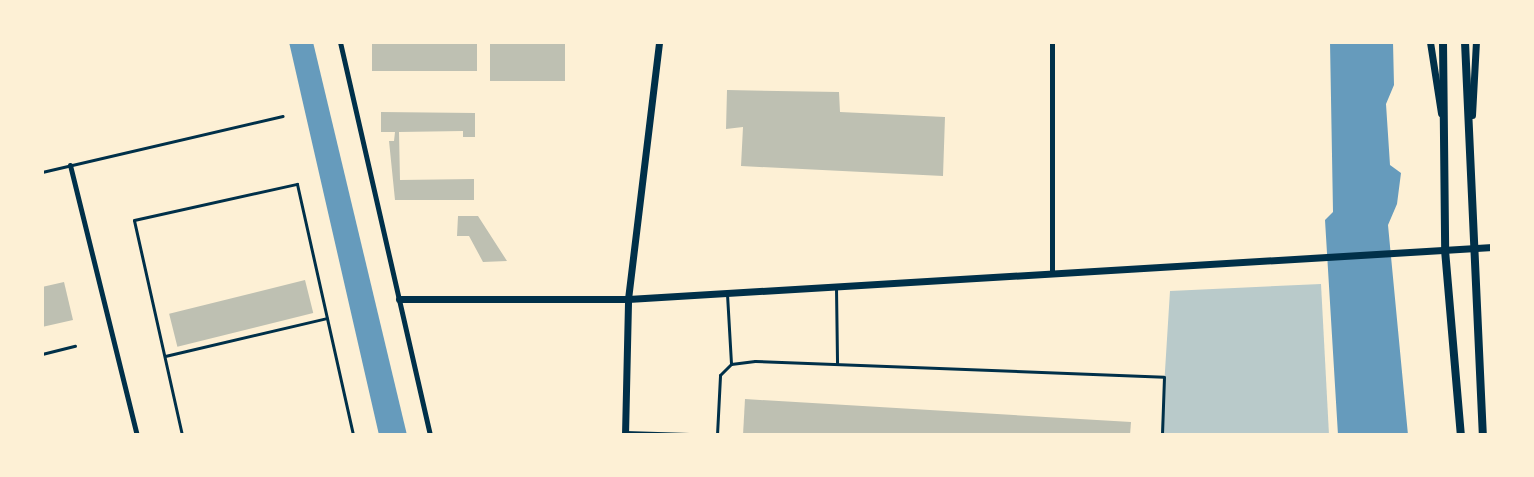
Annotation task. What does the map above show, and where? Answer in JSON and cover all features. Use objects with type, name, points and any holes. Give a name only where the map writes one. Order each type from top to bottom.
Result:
[{"type":"main road","points":[[1443,42],[1446,140],[1445,250],[1461,435]]},
{"type":"main road","points":[[1465,42],[1483,435]]},
{"type":"street","points":[[340,42],[430,435]]},
{"type":"street","points":[[659,42],[628,299],[625,434],[689,435]]},
{"type":"street","points":[[1052,42],[1052,270]]},
{"type":"street","points":[[1430,42],[1446,140]]},
{"type":"street","points":[[1470,144],[1476,42]]},
{"type":"street","points":[[70,165],[137,435]]},
{"type":"street","points":[[399,299],[628,299],[1052,270],[1310,260],[1492,246]]},
{"type":"lane","points":[[42,172],[283,116]]},
{"type":"lane","points":[[182,435],[134,220],[297,184],[353,435]]},
{"type":"lane","points":[[836,284],[837,364]]},
{"type":"lane","points":[[726,292],[731,364]]},
{"type":"lane","points":[[164,356],[327,318]]},
{"type":"lane","points":[[42,354],[75,346]]},
{"type":"lane","points":[[717,435],[720,375],[731,364],[837,364],[1164,377],[1162,435]]},
{"type":"shaded area","points":[[1321,284],[1329,435],[1161,435],[1170,291]]},
{"type":"water","points":[[289,42],[313,42],[407,435],[379,435]]},
{"type":"water","points":[[1330,42],[1393,42],[1394,85],[1386,104],[1390,165],[1401,173],[1397,204],[1388,225],[1408,435],[1338,435],[1325,220],[1333,212]]},
{"type":"building","points":[[372,42],[477,42],[477,71],[372,71]]},
{"type":"building","points":[[490,42],[565,42],[565,81],[490,81]]},
{"type":"building","points":[[727,90],[839,92],[840,112],[945,117],[943,176],[741,166],[743,127],[726,129]]},
{"type":"building","points":[[381,112],[475,113],[475,137],[463,137],[463,131],[399,132],[400,180],[474,179],[474,200],[395,200],[389,141],[394,141],[395,132],[381,132]]},
{"type":"building","points":[[458,216],[478,216],[507,261],[483,262],[469,236],[457,236]]},
{"type":"building","points":[[305,280],[313,313],[177,347],[169,314]]},
{"type":"building","points":[[64,282],[73,320],[42,327],[42,287]]},
{"type":"building","points":[[745,399],[1131,422],[1130,435],[743,435]]}]
